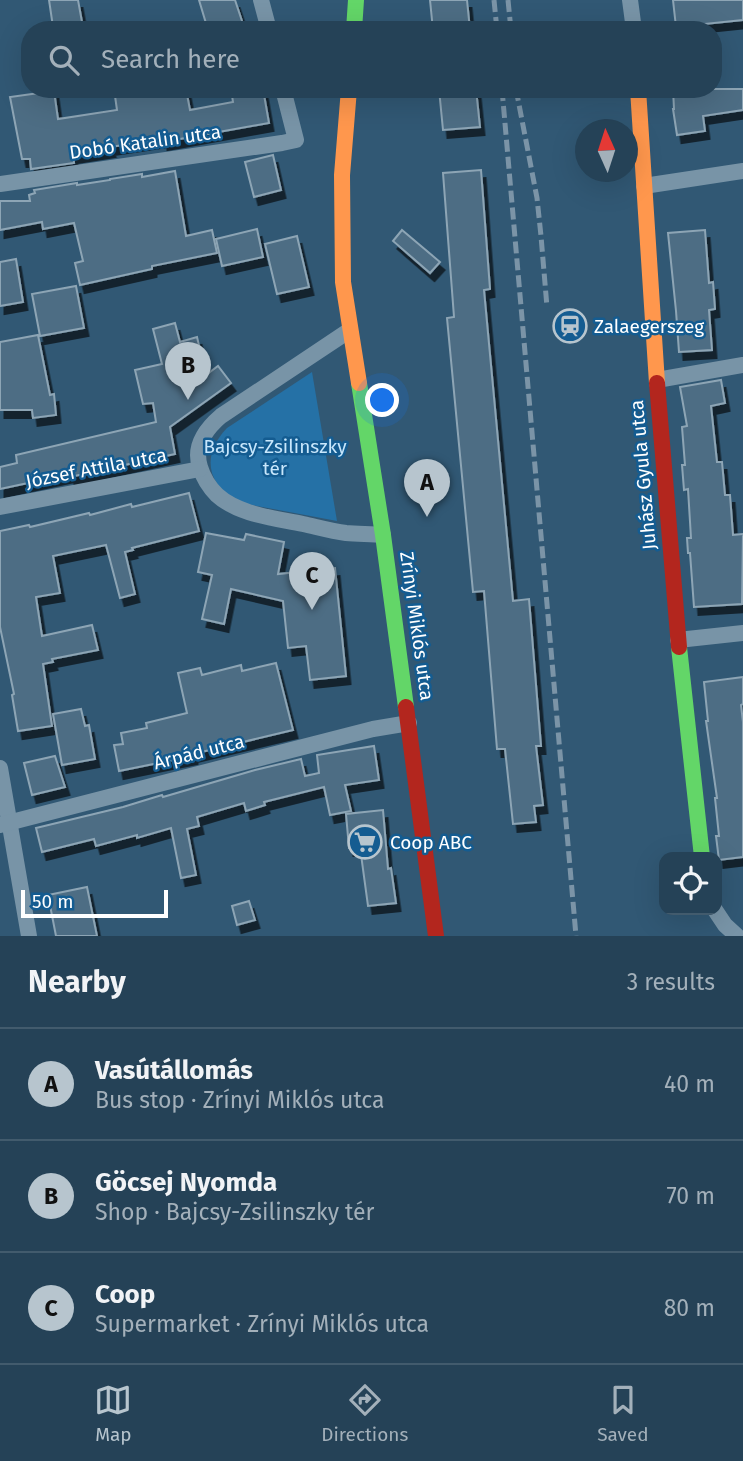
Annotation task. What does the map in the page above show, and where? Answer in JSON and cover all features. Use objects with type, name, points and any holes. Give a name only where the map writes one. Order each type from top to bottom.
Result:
[{"type":"main road","points":[[355,21],[356,0]]},
{"type":"main road","name":"Zrínyi Miklós utca","points":[[348,98],[342,174],[343,282],[410,723],[436,936]]},
{"type":"main road","name":"Juhász Gyula utca","points":[[639,98],[678,640],[701,852]]},
{"type":"street","points":[[261,0],[267,21]]},
{"type":"street","points":[[630,0],[633,21]]},
{"type":"street","name":"Dobó Katalin utca","points":[[0,184],[296,140],[285,98]]},
{"type":"street","points":[[644,186],[743,171]]},
{"type":"street","points":[[351,330],[211,424],[205,432],[198,461],[205,479],[217,495],[236,507],[251,513],[346,533],[383,535]]},
{"type":"street","points":[[657,380],[743,365]]},
{"type":"street","name":"József Attila utca","points":[[0,508],[201,469]]},
{"type":"street","points":[[678,640],[743,633]]},
{"type":"street","name":"Árpád utca","points":[[5,824],[373,729],[410,723]]},
{"type":"street","points":[[0,768],[5,824],[29,936]]},
{"type":"street","points":[[719,915],[737,936]]},
{"type":"green space","name":"Bajcsy-Zsilinszky tér","points":[[312,372],[337,521],[236,502],[218,486],[211,467],[214,448],[227,428]]},
{"type":"building","points":[[49,0],[78,0],[82,21],[52,21]]},
{"type":"building","points":[[199,0],[235,0],[242,21],[205,21]]},
{"type":"building","points":[[430,0],[467,0],[469,21],[432,21]]},
{"type":"building","points":[[673,0],[743,0],[743,20],[675,21]]},
{"type":"building","points":[[722,89],[743,89],[743,110],[703,116],[705,131],[677,135],[673,98],[722,98]]},
{"type":"building","points":[[10,97],[55,98],[58,119],[117,110],[115,98],[188,98],[190,110],[233,102],[232,98],[265,98],[269,123],[163,142],[163,139],[110,147],[111,149],[73,155],[74,163],[31,169],[30,159],[22,159]]},
{"type":"building","points":[[440,98],[477,98],[480,127],[443,130]]},
{"type":"building","points":[[273,155],[281,190],[254,197],[245,162]]},
{"type":"building","points":[[481,170],[490,289],[484,290],[513,601],[529,599],[541,746],[536,746],[543,805],[534,806],[536,822],[513,824],[505,749],[497,749],[484,591],[473,592],[447,318],[454,317],[443,173]]},
{"type":"building","points":[[175,171],[186,236],[212,230],[217,253],[152,266],[152,269],[80,285],[75,263],[83,261],[74,223],[43,229],[42,222],[0,230],[0,201],[30,201],[29,195],[35,193],[34,190]]},
{"type":"building","points":[[257,229],[263,257],[222,266],[216,239]]},
{"type":"building","points":[[402,230],[440,262],[430,273],[393,241]]},
{"type":"building","points":[[705,230],[709,283],[713,282],[715,309],[709,310],[712,350],[679,352],[668,233]]},
{"type":"building","points":[[297,236],[309,287],[277,294],[265,244]]},
{"type":"building","points":[[16,259],[23,302],[0,306],[0,262]]},
{"type":"building","points":[[76,286],[84,328],[40,336],[32,294]]},
{"type":"building","points":[[175,323],[180,342],[197,337],[206,375],[218,366],[231,383],[170,427],[175,454],[0,489],[0,467],[17,463],[16,455],[156,422],[153,403],[143,404],[135,370],[162,364],[153,329]]},
{"type":"building","points":[[38,335],[50,395],[54,394],[56,415],[33,418],[32,410],[0,410],[0,342]]},
{"type":"building","points":[[721,380],[725,403],[711,406],[717,462],[722,462],[725,495],[730,495],[733,535],[743,534],[742,604],[694,607],[687,538],[691,538],[688,489],[684,490],[682,465],[685,465],[682,427],[687,426],[680,387]]},
{"type":"building","points":[[189,493],[199,531],[125,552],[135,594],[120,598],[106,545],[53,556],[60,593],[36,597],[42,636],[92,625],[98,650],[52,659],[53,662],[43,664],[52,726],[18,731],[14,694],[0,627],[0,531],[89,513],[90,515],[131,504],[132,507]]},
{"type":"building","points":[[206,533],[244,540],[246,534],[284,542],[278,574],[335,568],[346,676],[310,680],[306,646],[288,648],[283,601],[231,589],[224,624],[202,619],[212,575],[198,572]]},
{"type":"building","points":[[276,663],[293,730],[193,756],[119,771],[114,745],[123,744],[121,733],[147,728],[146,723],[187,713],[178,673],[200,668],[202,675],[241,665],[242,671]]},
{"type":"building","points":[[743,677],[743,857],[722,860],[722,852],[718,852],[717,798],[706,721],[704,682]]},
{"type":"building","points":[[81,709],[85,726],[89,725],[95,759],[62,765],[53,714]]},
{"type":"building","points":[[374,746],[379,780],[345,785],[351,811],[330,815],[324,787],[264,802],[265,805],[246,811],[244,803],[197,817],[199,826],[187,829],[196,875],[181,878],[171,828],[96,846],[94,839],[42,852],[36,828],[301,759],[305,776],[319,773],[317,755]]},
{"type":"building","points":[[55,756],[65,787],[32,795],[24,763]]},
{"type":"building","points":[[383,810],[388,869],[391,868],[396,903],[368,906],[360,847],[349,848],[346,814]]},
{"type":"building","points":[[87,887],[97,936],[56,936],[48,895]]},
{"type":"building","points":[[249,901],[255,920],[237,925],[232,906]]},
{"type":"railway","points":[[494,0],[496,21]]},
{"type":"railway","points":[[508,0],[510,21]]},
{"type":"railway","points":[[503,98],[576,936]]},
{"type":"railway","points":[[518,98],[537,198],[547,307]]},
{"type":"traffic: fast","points":[[355,21],[356,0]]},
{"type":"traffic: fast","points":[[359,383],[406,707]]},
{"type":"traffic: fast","points":[[679,647],[701,852]]},
{"type":"traffic: slow","points":[[348,98],[342,175],[343,282],[359,383]]},
{"type":"traffic: slow","points":[[639,98],[657,383]]},
{"type":"traffic: jam","points":[[657,383],[679,647]]},
{"type":"traffic: jam","points":[[406,707],[436,936]]},
{"type":"place","name":"Zalaegerszeg","points":[[570,326]]},
{"type":"place","name":"Göcsej Nyomda","points":[[188,400]]},
{"type":"place","name":"Vasútállomás","points":[[427,517]]},
{"type":"place","name":"Coop","points":[[312,610]]},
{"type":"place","name":"Coop ABC","points":[[365,842]]}]
